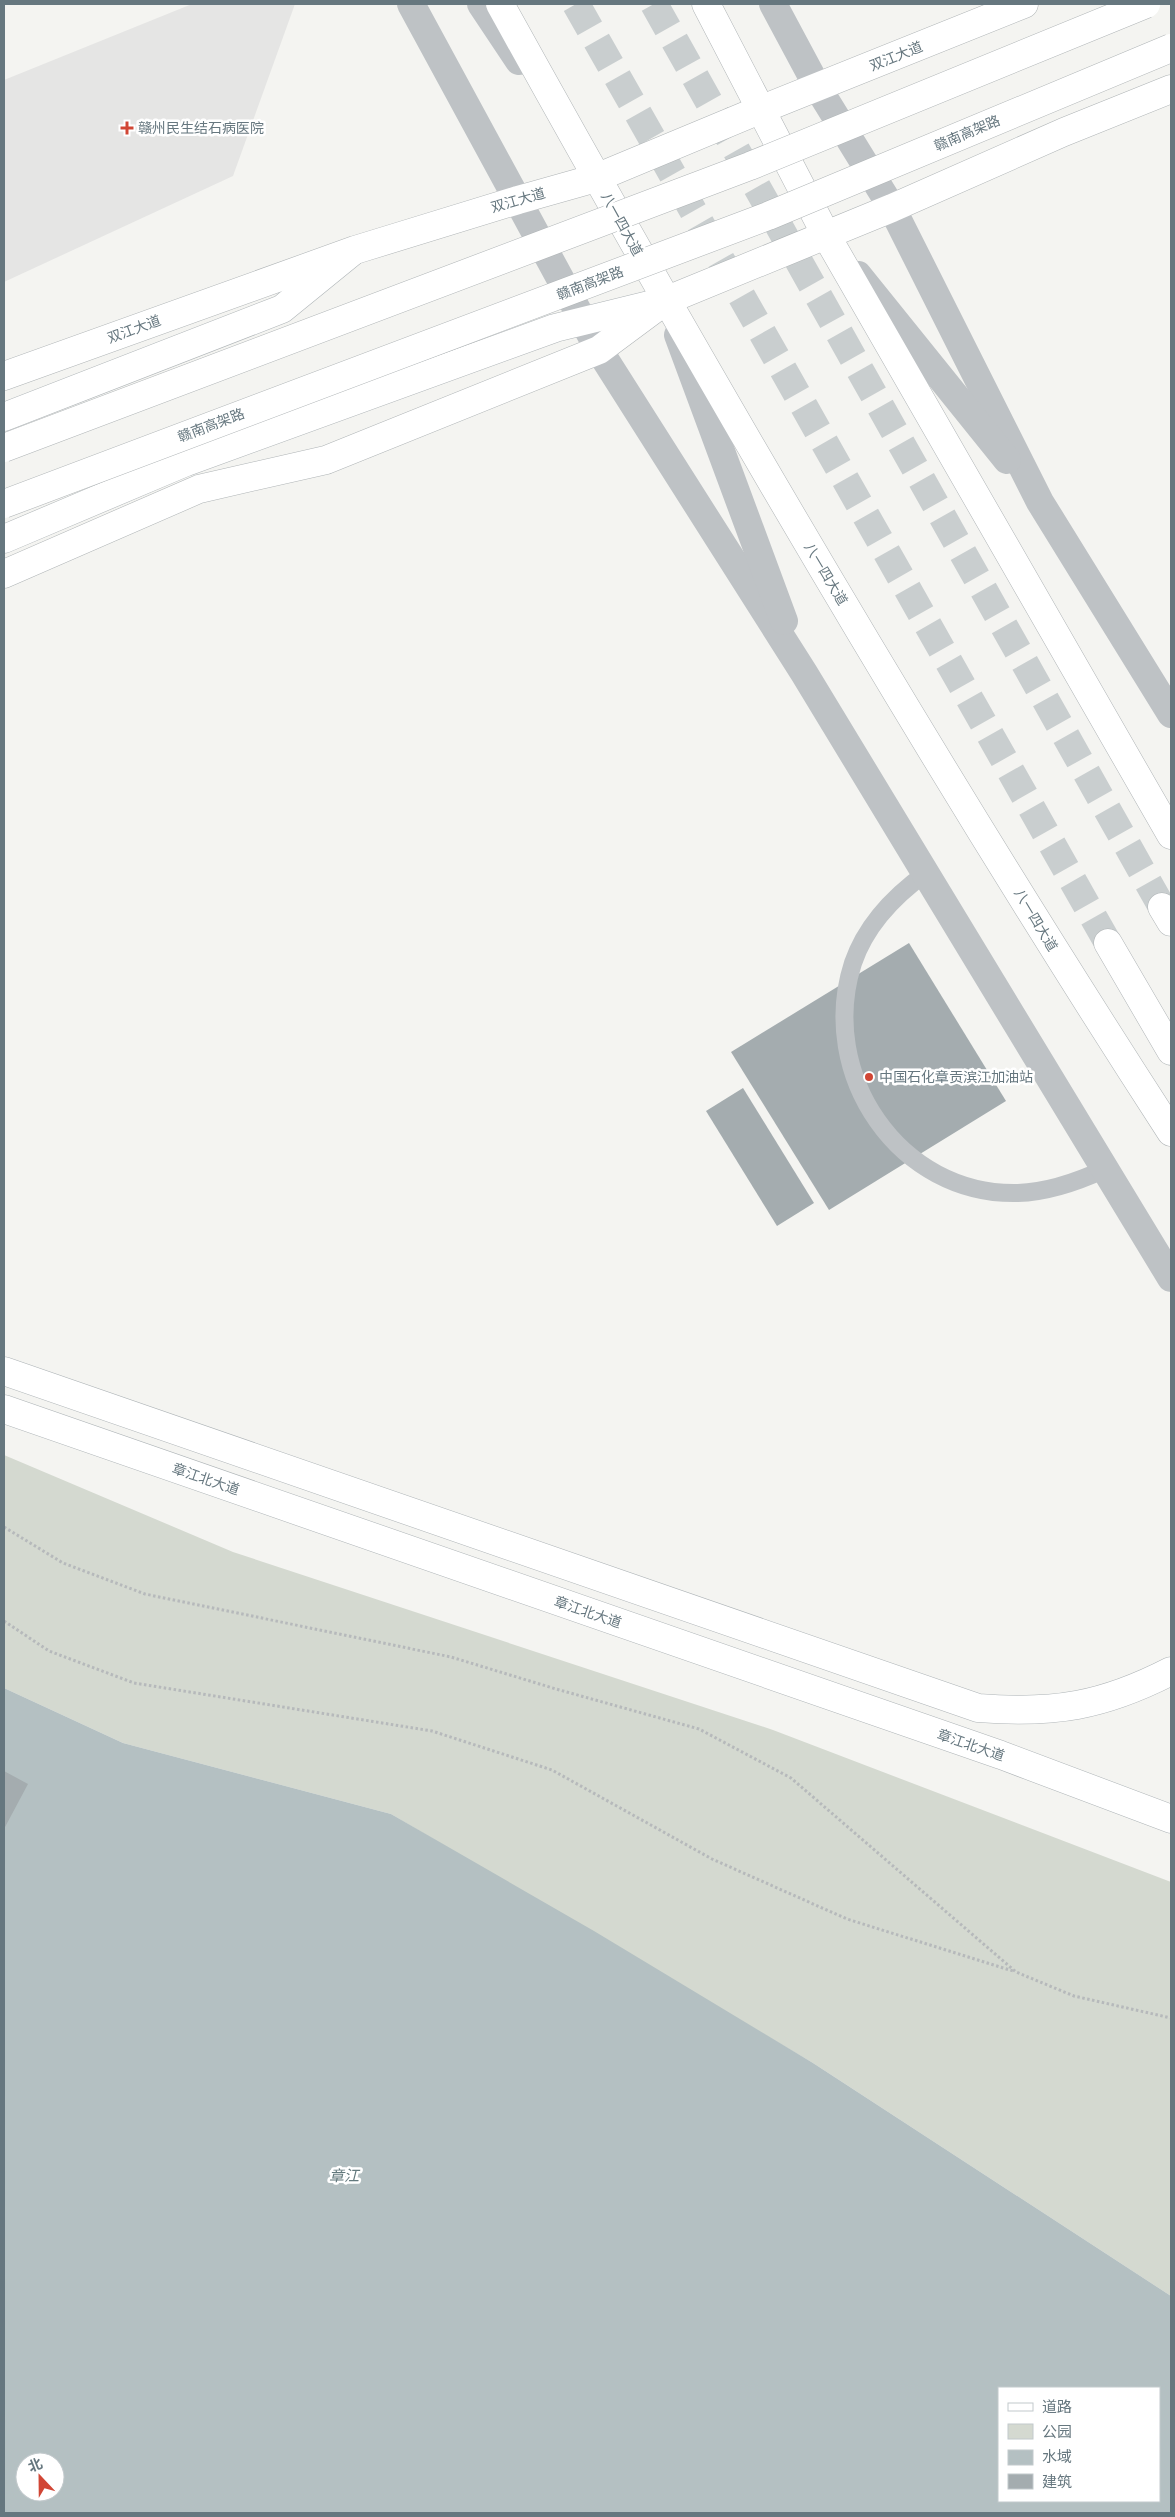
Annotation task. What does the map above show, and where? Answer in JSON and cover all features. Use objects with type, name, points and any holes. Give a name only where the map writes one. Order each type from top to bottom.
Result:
[{"type":"main road","name":"八一四大道","points":[[500,4],[665,301],[762,467],[1065,968],[1171,1132]]},
{"type":"main road","points":[[706,4],[826,235],[1171,835]]},
{"type":"main road","name":"双江大道","points":[[4,376],[355,250],[596,178],[1024,4]]},
{"type":"main road","points":[[4,448],[750,166],[1146,4]]},
{"type":"main road","name":"赣南高架路","points":[[4,504],[768,216],[1171,48]]},
{"type":"main road","points":[[4,539],[186,462],[555,328],[665,301],[892,208],[1064,132],[1171,89]]},
{"type":"main road","points":[[4,417],[282,309],[355,250]]},
{"type":"main road","points":[[4,574],[198,489],[326,460],[599,350],[665,301]]},
{"type":"main road","points":[[1108,942],[1171,1051]]},
{"type":"main road","points":[[4,1371],[978,1708],[1019,1711],[1067,1708],[1138,1688],[1171,1671]]},
{"type":"main road","name":"章江北大道","points":[[4,1409],[983,1748],[1171,1819]]},
{"type":"street","points":[[411,4],[599,350],[804,673],[1171,1278]]},
{"type":"street","points":[[482,4],[596,178]]},
{"type":"street","points":[[718,4],[762,109]]},
{"type":"street","points":[[773,4],[818,88],[892,208],[1040,502],[1171,714]]},
{"type":"street","points":[[826,235],[1040,502]]},
{"type":"street","points":[[665,301],[804,673]]},
{"type":"lane","points":[[926,873],[902,890],[882,912],[866,936],[854,962],[846,991],[844,1020],[846,1048],[854,1076],[866,1105],[883,1129],[904,1151],[929,1169],[957,1182],[987,1190],[1017,1193],[1048,1190],[1077,1182],[1105,1169]]},
{"type":"path","points":[[4,1527],[63,1563],[146,1594],[451,1657],[556,1689],[700,1729],[791,1778],[1016,1972]]},
{"type":"path","points":[[4,1621],[49,1651],[134,1683],[432,1731],[552,1770],[712,1859],[847,1919],[1016,1972],[1074,1996],[1171,2018]]},
{"type":"shaded area","name":"赣州民生结石病医院","points":[[192,4],[295,4],[233,176],[4,282],[4,80]]},
{"type":"green space","points":[[4,1455],[233,1552],[773,1730],[1171,1882],[1171,2296],[813,2063],[391,1814],[123,1743],[4,1688]]},
{"type":"water","name":"章江","points":[[4,1688],[123,1743],[391,1814],[594,1931],[813,2063],[1171,2296],[1171,2513],[4,2513]]},
{"type":"building","name":"中国石化章贡滨江加油站","points":[[909,943],[1006,1101],[829,1210],[731,1052]]},
{"type":"building","points":[[743,1088],[814,1203],[777,1226],[706,1111]]},
{"type":"building","points":[[4,1771],[28,1784],[4,1829]]},
{"type":"tunnel","points":[[576,4],[1108,943]]},
{"type":"tunnel","points":[[654,4],[1162,907]]},
{"type":"place","name":"赣州民生结石病医院","points":[[127,128]]},
{"type":"place","name":"中国石化章贡滨江加油站","points":[[869,1077]]}]
